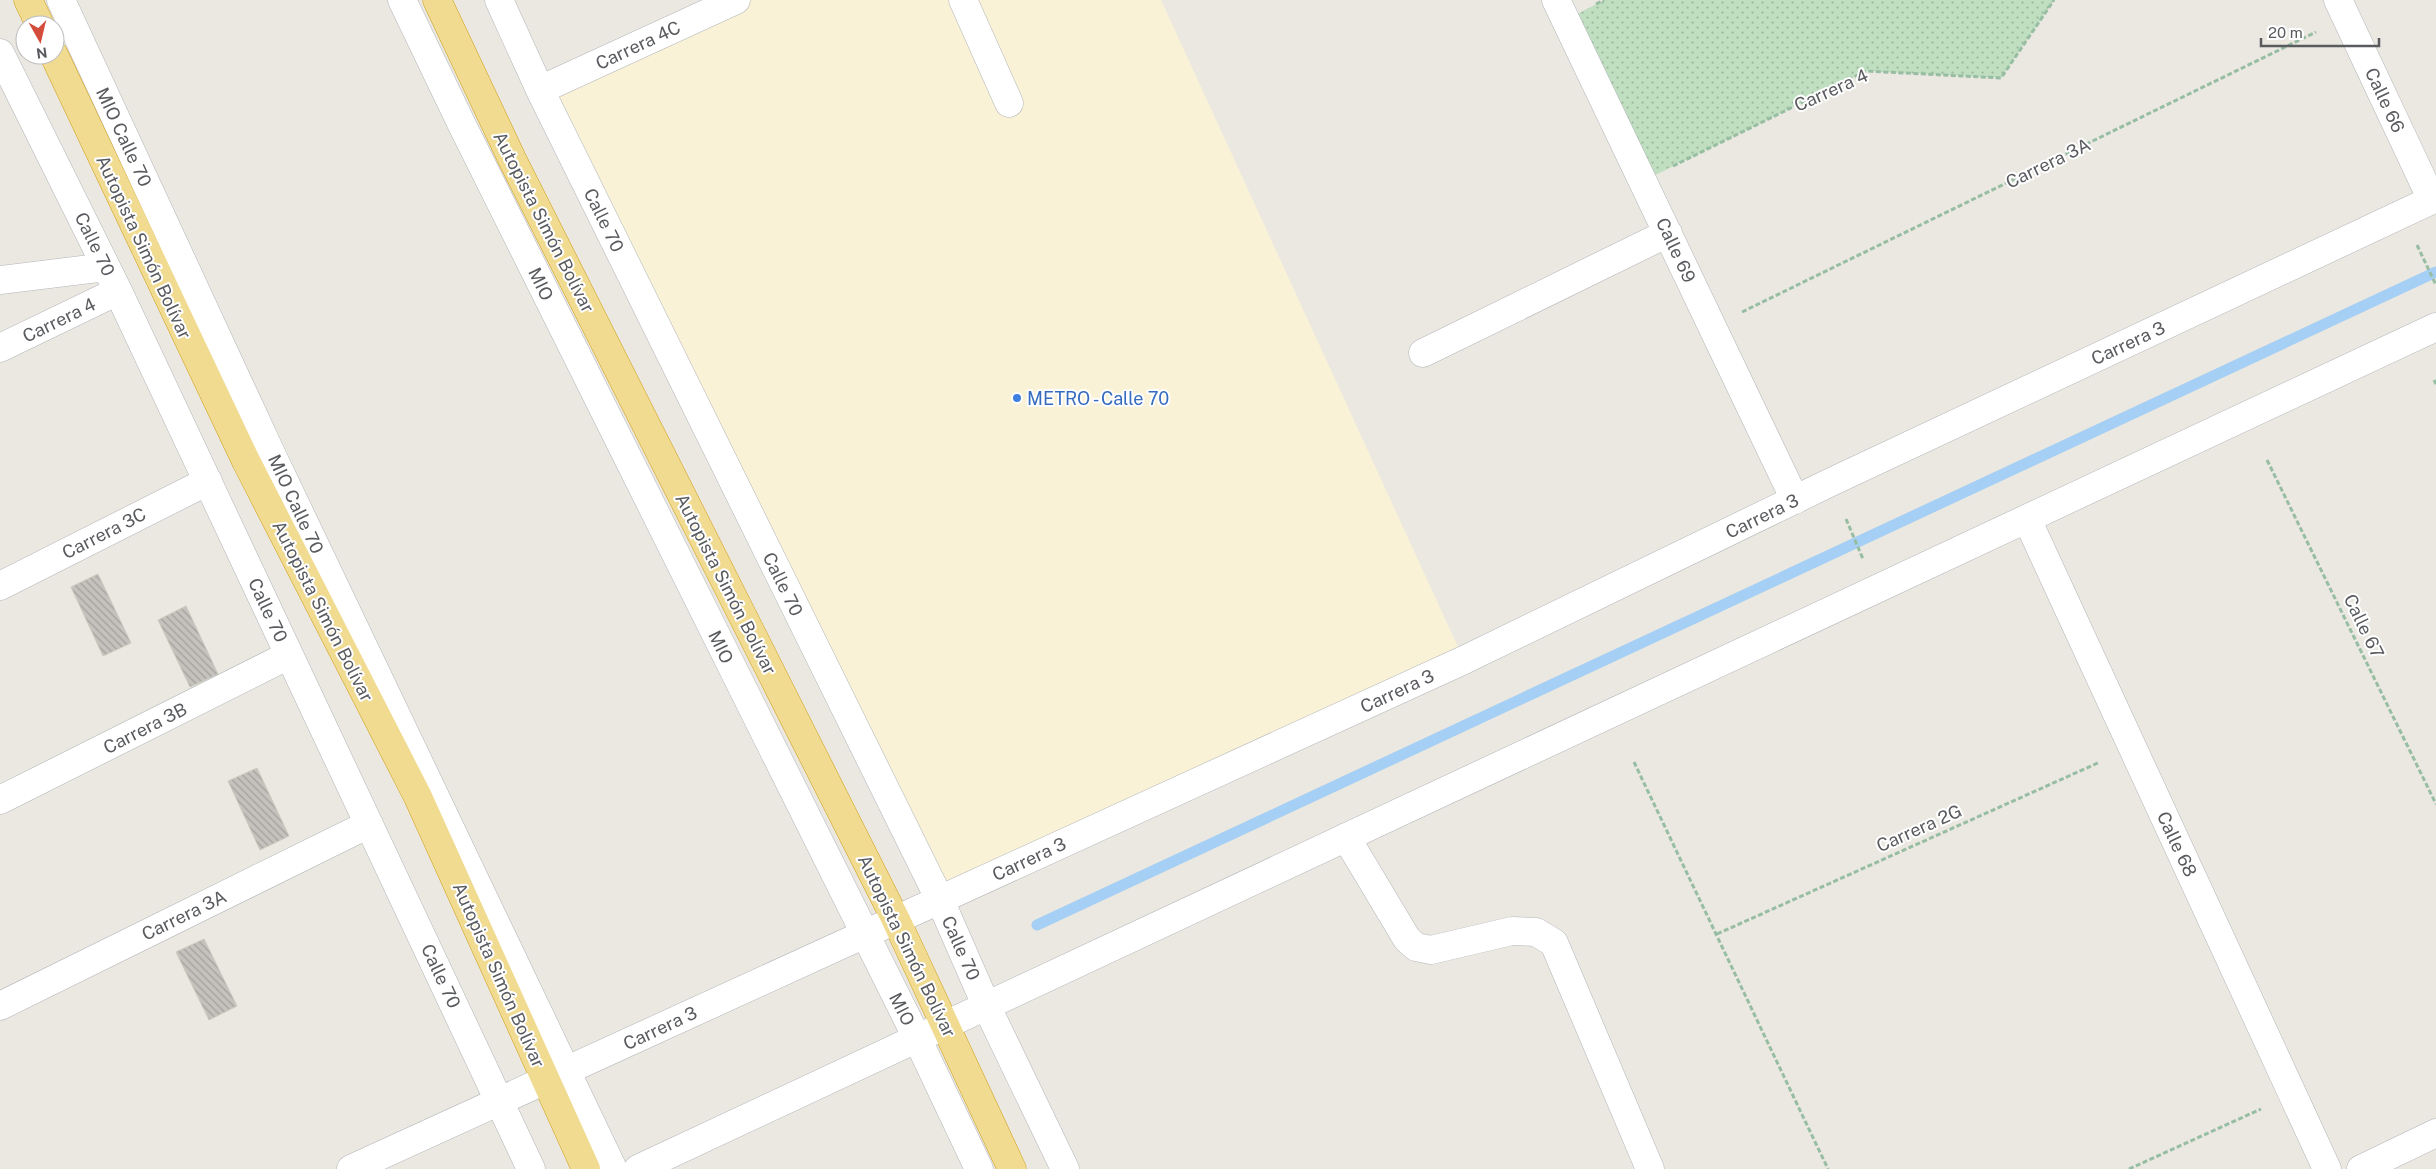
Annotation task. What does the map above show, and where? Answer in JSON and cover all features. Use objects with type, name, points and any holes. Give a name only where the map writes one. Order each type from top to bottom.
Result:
[{"type":"highway","points":[[28,0],[35,15]]},
{"type":"highway","name":"Autopista Simón Bolívar","points":[[437,0],[497,128],[896,920],[1012,1169]]},
{"type":"highway","name":"Autopista Simón Bolívar","points":[[59,65],[246,461],[418,796],[556,1076],[586,1169]]},
{"type":"street","name":"MIO Calle 70","points":[[60,0],[269,449],[556,1076],[613,1169]]},
{"type":"street","name":"MIO","points":[[402,0],[462,125],[917,1038],[979,1169]]},
{"type":"street","name":"Calle 70","points":[[499,0],[540,90],[940,900],[986,1006],[1065,1169]]},
{"type":"street","name":"Carrera 4C","points":[[540,90],[736,0]]},
{"type":"street","points":[[963,0],[1009,103]]},
{"type":"street","name":"Calle 69","points":[[1556,0],[1795,500]]},
{"type":"street","name":"Calle 66","points":[[2342,8],[2434,199]]},
{"type":"street","name":"Calle 70","points":[[0,53],[118,291],[531,1169]]},
{"type":"street","name":"Carrera 3","points":[[351,1169],[1464,660],[1795,500],[2434,199]]},
{"type":"street","points":[[1423,353],[1668,233]]},
{"type":"street","points":[[0,280],[106,267]]},
{"type":"street","name":"Carrera 4","points":[[0,348],[118,291]]},
{"type":"street","points":[[638,1169],[2436,327]]},
{"type":"street","name":"Carrera 3C","points":[[0,586],[208,481]]},
{"type":"street","name":"Calle 68","points":[[2027,518],[2327,1169]]},
{"type":"street","name":"Carrera 3B","points":[[0,800],[289,655]]},
{"type":"street","name":"Carrera 3A","points":[[0,1006],[369,824]]},
{"type":"street","points":[[1346,838],[1407,939],[1416,947],[1430,950],[1512,931],[1536,932],[1554,943],[1650,1169]]},
{"type":"street","points":[[2361,1169],[2436,1133]]},
{"type":"path","name":"Carrera 4","points":[[1643,181],[1866,70],[2000,78],[2054,0]]},
{"type":"path","name":"Carrera 3A","points":[[1712,326],[2342,8]]},
{"type":"path","points":[[2417,245],[2436,285]]},
{"type":"path","name":"Calle 67","points":[[2267,460],[2436,804]]},
{"type":"path","points":[[1846,519],[1867,566]]},
{"type":"path","name":"Carrera 2G","points":[[1716,934],[2133,747]]},
{"type":"path","points":[[1634,762],[1828,1169]]},
{"type":"path","points":[[2129,1169],[2293,1095]]},
{"type":"shaded area","name":"METRO - Calle 70","points":[[736,0],[1161,0],[1464,660],[940,900],[540,90]]},
{"type":"green space","points":[[1604,0],[2054,0],[2001,78],[1866,71],[1643,181],[1566,20]]},
{"type":"building","points":[[98,574],[131,643],[103,656],[71,587]]},
{"type":"building","points":[[186,606],[218,674],[190,687],[158,620]]},
{"type":"building","points":[[257,768],[289,836],[260,850],[228,781]]},
{"type":"building","points":[[204,939],[237,1006],[209,1020],[176,952]]},
{"type":"waterway","points":[[1037,925],[2436,272]]},
{"type":"place","name":"METRO - Calle 70","points":[[1017,398]]}]
